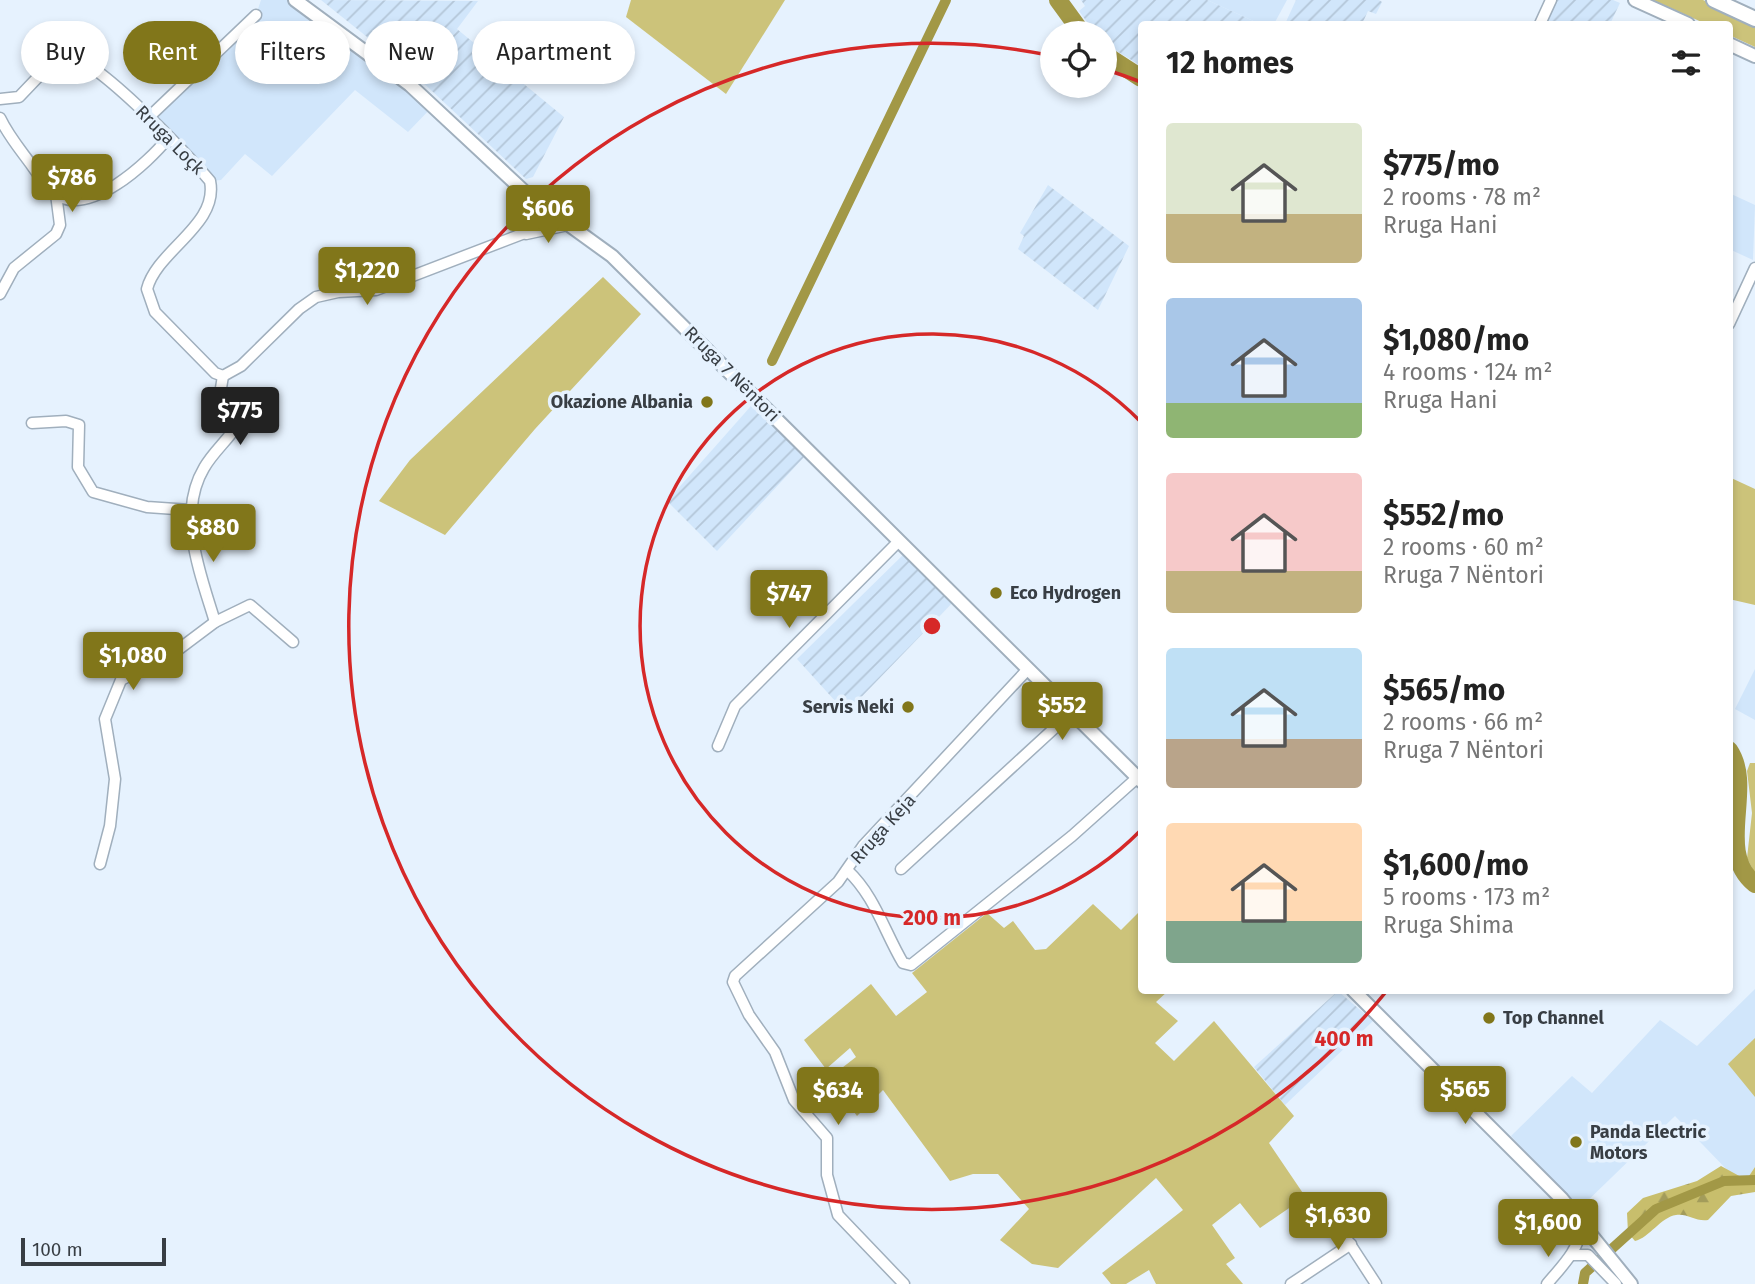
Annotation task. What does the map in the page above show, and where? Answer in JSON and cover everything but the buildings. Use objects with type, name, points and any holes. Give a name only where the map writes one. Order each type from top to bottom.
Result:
[{"type":"highway","points":[[1714,0],[1755,19]]},
{"type":"main road","name":"Rruga 7 Nëntori","points":[[295,0],[410,85],[457,126],[522,190],[612,257],[1138,778]]},
{"type":"main road","points":[[1635,0],[1681,21]]},
{"type":"main road","points":[[1733,46],[1755,55]]},
{"type":"main road","points":[[1357,994],[1545,1181],[1631,1284]]},
{"type":"street","points":[[1540,21],[1551,0]]},
{"type":"street","points":[[148,118],[256,15]]},
{"type":"street","name":"Rruga Loçk","points":[[0,99],[19,97],[65,52],[91,65],[210,181],[212,190],[205,213],[155,269],[147,289],[155,312],[208,367],[223,376]]},
{"type":"street","points":[[0,118],[9,137],[55,194],[60,225],[56,234],[14,268],[0,294]]},
{"type":"street","points":[[55,194],[81,199],[102,193],[134,171],[168,138]]},
{"type":"street","points":[[522,234],[554,214]]},
{"type":"street","points":[[215,622],[198,567],[190,510],[203,470],[237,424],[221,387],[223,376],[242,366],[299,309],[316,297],[338,292],[376,290],[522,234],[568,225]]},
{"type":"street","points":[[1733,315],[1755,268]]},
{"type":"street","points":[[32,423],[66,421],[79,425],[78,467],[93,492],[147,507],[190,510]]},
{"type":"street","points":[[718,746],[735,706],[899,541]]},
{"type":"street","points":[[100,864],[110,826],[116,779],[105,719],[121,680],[175,652],[215,622],[250,605],[293,642]]},
{"type":"street","name":"Rruga Keja","points":[[904,1284],[838,1215],[827,1175],[827,1138],[794,1100],[775,1052],[749,1015],[733,982],[735,976],[830,890],[863,846],[1028,668]]},
{"type":"street","points":[[901,869],[1072,712]]},
{"type":"street","points":[[847,870],[859,880],[873,901],[903,963],[911,965],[1138,780]]},
{"type":"street","points":[[1314,1208],[1337,1224],[1376,1284]]},
{"type":"street","points":[[1547,1284],[1572,1255],[1582,1224]]},
{"type":"street","points":[[1291,1284],[1351,1244]]},
{"type":"street","points":[[1572,1255],[1584,1254],[1591,1258],[1616,1284]]},
{"type":"shaded area","points":[[261,0],[295,0],[323,21],[250,21],[256,15]]},
{"type":"shaded area","points":[[321,0],[478,1],[458,28],[458,21],[364,21],[364,34]]},
{"type":"shaded area","points":[[631,0],[785,0],[726,94],[635,24],[635,21],[626,17]]},
{"type":"shaded area","points":[[1081,0],[1207,0],[1253,21],[1138,21],[1138,64],[1117,51],[1117,21],[1086,21],[1079,11],[1085,6]]},
{"type":"shaded area","points":[[1207,0],[1287,0],[1276,21],[1253,21]]},
{"type":"shaded area","points":[[1296,0],[1382,2],[1376,14],[1368,11],[1363,21],[1286,21]]},
{"type":"shaded area","points":[[1557,0],[1613,0],[1620,3],[1611,21],[1547,21]]},
{"type":"shaded area","points":[[1653,0],[1703,0],[1755,24],[1755,47],[1733,37],[1733,21],[1699,21]]},
{"type":"shaded area","points":[[458,30],[472,41],[472,84],[524,84],[564,117],[533,177],[526,179],[424,84],[458,84]]},
{"type":"shaded area","points":[[235,35],[235,84],[350,84],[350,42],[364,52],[364,84],[406,84],[434,105],[408,132],[355,90],[272,176],[245,154],[221,180],[210,181],[148,118],[184,84],[221,84],[221,48]]},
{"type":"shaded area","points":[[1048,185],[1129,246],[1098,310],[1018,249],[1024,236],[1020,233]]},
{"type":"shaded area","points":[[1733,195],[1755,205],[1753,260],[1733,251]]},
{"type":"shaded area","points":[[603,277],[641,314],[535,429],[445,535],[379,501],[410,460]]},
{"type":"shaded area","points":[[751,406],[805,456],[717,551],[667,501]]},
{"type":"shaded area","points":[[1733,479],[1755,489],[1755,605],[1733,600]]},
{"type":"shaded area","points":[[908,550],[957,598],[846,713],[797,659]]},
{"type":"shaded area","points":[[1755,669],[1755,720],[1735,709]]},
{"type":"shaded area","points":[[1750,763],[1755,763],[1755,874],[1747,858],[1752,813],[1747,771]]},
{"type":"shaded area","points":[[1093,904],[1121,930],[1138,913],[1138,994],[1165,994],[1156,1002],[1178,1021],[1155,1043],[1174,1061],[1214,1021],[1294,1116],[1269,1143],[1313,1208],[1295,1204],[1260,1228],[1240,1203],[1212,1225],[1235,1258],[1226,1264],[1243,1284],[1156,1284],[1149,1270],[1126,1284],[1111,1284],[1102,1273],[1183,1210],[1156,1178],[1058,1268],[1032,1264],[1000,1240],[1029,1209],[998,1174],[973,1174],[950,1181],[883,1090],[857,1116],[829,1078],[856,1057],[850,1048],[826,1069],[804,1040],[871,984],[896,1016],[927,992],[912,973],[987,913],[1004,928],[1013,921],[1035,950],[1046,949]]},
{"type":"shaded area","points":[[1755,989],[1755,1167],[1749,1176],[1743,1178],[1732,1175],[1675,1116],[1578,1210],[1511,1136],[1572,1076],[1592,1093],[1660,1020],[1697,1046]]},
{"type":"shaded area","points":[[1335,994],[1342,994],[1373,1021],[1285,1105],[1254,1067]]},
{"type":"shaded area","points":[[1755,1038],[1755,1097],[1728,1064]]},
{"type":"green space","points":[[1721,1166],[1743,1178],[1749,1176],[1755,1167],[1755,1192],[1731,1196],[1708,1220],[1676,1215],[1665,1219],[1635,1241],[1628,1233],[1627,1213],[1643,1198],[1697,1181]]},
{"type":"waterway","points":[[772,361],[946,0]]},
{"type":"waterway","points":[[1058,0],[1073,21]]},
{"type":"waterway","points":[[1117,62],[1138,76]]},
{"type":"waterway","points":[[1733,759],[1738,782],[1737,854],[1743,870],[1755,884]]},
{"type":"waterway","points":[[1753,883],[1755,888]]},
{"type":"waterway","points":[[1583,1284],[1585,1273],[1656,1209],[1724,1181],[1755,1180]]},
{"type":"place","name":"Okazione Albania","points":[[707,402]]},
{"type":"place","name":"Eco Hydrogen","points":[[996,593]]},
{"type":"place","name":"Servis Neki","points":[[908,707]]},
{"type":"place","name":"Top Channel","points":[[1489,1018]]},
{"type":"place","name":"Panda Electric Motors","points":[[1576,1142]]}]
